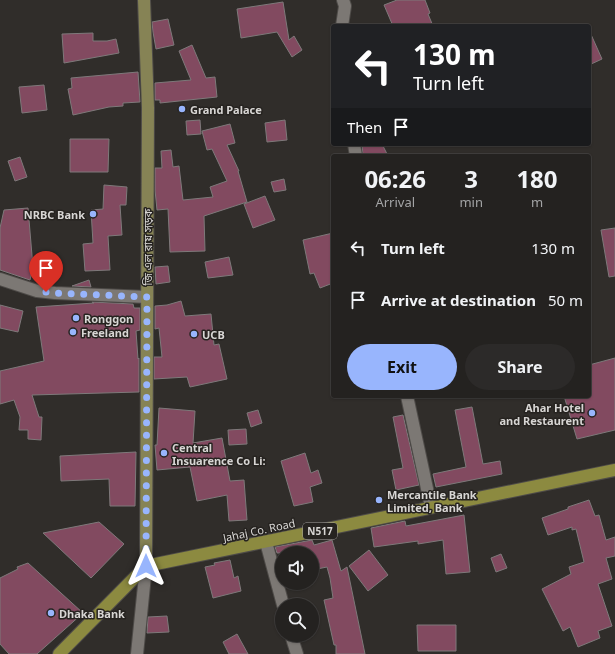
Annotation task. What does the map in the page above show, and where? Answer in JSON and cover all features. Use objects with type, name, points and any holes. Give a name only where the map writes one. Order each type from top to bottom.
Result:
[{"type":"highway","name":"Jahaj Co. Road","points":[[146,566],[615,470]]},
{"type":"highway","points":[[59,654],[146,566]]},
{"type":"main road","name":"জি এল রায় সড়ক","points":[[144,0],[148,108],[146,566]]},
{"type":"street","points":[[342,24],[343,0]]},
{"type":"street","points":[[0,279],[37,291],[147,297]]},
{"type":"street","points":[[407,398],[431,507]]},
{"type":"street","points":[[266,542],[281,598]]},
{"type":"street","points":[[137,654],[146,566]]},
{"type":"building","points":[[397,0],[425,0],[432,24],[392,24],[384,5]]},
{"type":"building","points":[[283,2],[289,40],[294,36],[302,50],[292,57],[277,32],[241,38],[237,9]]},
{"type":"building","points":[[168,19],[174,45],[156,49],[152,22]]},
{"type":"building","points":[[93,33],[93,41],[107,41],[116,39],[119,53],[64,63],[62,34]]},
{"type":"building","points":[[591,34],[602,59],[591,64]]},
{"type":"building","points":[[192,45],[206,78],[215,77],[217,97],[160,103],[160,100],[155,100],[155,83],[191,80],[179,51]]},
{"type":"building","points":[[138,72],[140,102],[123,103],[123,106],[109,107],[73,115],[68,89],[72,88],[71,78]]},
{"type":"building","points":[[44,85],[47,110],[22,113],[19,87]]},
{"type":"building","points":[[200,120],[201,134],[187,135],[186,121]]},
{"type":"building","points":[[285,120],[287,140],[267,142],[265,123]]},
{"type":"building","points":[[230,124],[235,143],[227,145],[239,171],[247,202],[204,216],[205,251],[170,252],[168,209],[157,210],[155,190],[155,168],[162,168],[161,151],[171,150],[173,167],[179,166],[183,200],[213,197],[210,187],[227,181],[212,149],[207,150],[202,131]]},
{"type":"building","points":[[70,139],[109,139],[108,172],[70,172]]},
{"type":"building","points":[[362,146],[383,146],[387,154],[363,154]]},
{"type":"building","points":[[20,157],[27,177],[15,181],[8,161]]},
{"type":"building","points":[[284,179],[286,190],[274,192],[271,182]]},
{"type":"building","points":[[104,185],[127,187],[126,205],[120,205],[122,235],[108,236],[110,270],[85,271],[83,244],[93,243],[91,210],[103,209]]},
{"type":"building","points":[[265,196],[275,220],[253,228],[244,204]]},
{"type":"building","points":[[28,208],[33,267],[30,280],[0,270],[0,228],[4,210]]},
{"type":"building","points":[[615,228],[615,276],[609,277],[601,230]]},
{"type":"building","points":[[331,233],[331,284],[320,288],[314,273],[310,274],[303,240]]},
{"type":"building","points":[[229,257],[233,275],[208,278],[205,262]]},
{"type":"building","points":[[168,266],[170,282],[156,284],[155,267]]},
{"type":"building","points":[[89,280],[91,287],[72,286]]},
{"type":"building","points":[[181,301],[185,316],[211,314],[214,345],[219,344],[227,379],[190,387],[187,377],[154,379],[154,357],[162,357],[159,328],[155,329],[155,306],[167,305]]},
{"type":"building","points":[[92,302],[133,304],[134,308],[140,308],[140,330],[136,331],[138,359],[139,358],[139,392],[32,395],[39,417],[42,417],[41,440],[28,439],[28,430],[19,430],[20,417],[14,400],[0,404],[0,371],[44,361],[36,307],[94,303]]},
{"type":"building","points":[[0,305],[23,311],[18,332],[0,328]]},
{"type":"building","name":"Ahar Hotel and Restaurent","points":[[615,358],[615,430],[577,439],[565,398],[591,398],[591,364]]},
{"type":"building","points":[[472,407],[483,464],[500,461],[502,474],[436,487],[433,474],[466,467],[455,410]]},
{"type":"building","points":[[159,408],[195,411],[193,443],[222,438],[230,481],[244,480],[247,520],[229,521],[227,495],[197,501],[190,467],[157,470],[155,445],[157,445]]},
{"type":"building","points":[[258,410],[262,423],[251,427],[247,413]]},
{"type":"building","points":[[403,415],[419,485],[396,490],[392,470],[403,468],[393,417]]},
{"type":"building","points":[[246,429],[247,444],[229,445],[228,430]]},
{"type":"building","points":[[136,452],[135,506],[110,506],[109,479],[61,481],[60,456]]},
{"type":"building","points":[[305,453],[311,473],[318,470],[322,483],[310,487],[313,502],[294,506],[281,461]]},
{"type":"building","points":[[589,500],[595,516],[599,515],[606,540],[615,537],[615,556],[606,558],[612,579],[598,584],[612,626],[598,631],[600,638],[578,647],[570,627],[563,631],[542,589],[571,574],[569,567],[584,562],[576,529],[572,530],[572,527],[548,535],[542,518]]},
{"type":"building","points":[[464,515],[470,572],[446,574],[443,540],[418,544],[418,541],[374,547],[371,528],[405,521],[406,526]]},
{"type":"building","points":[[99,522],[124,544],[91,578],[43,533]]},
{"type":"building","points":[[312,540],[314,545],[332,540],[341,571],[347,567],[365,654],[336,654],[336,645],[334,645],[324,600],[333,598],[330,578],[327,567],[319,569],[319,546],[280,546]]},
{"type":"building","points":[[369,550],[388,575],[368,591],[349,566]]},
{"type":"building","points":[[501,554],[507,568],[496,572],[491,558]]},
{"type":"building","points":[[230,560],[234,578],[238,576],[241,591],[213,598],[205,567],[215,565],[214,563]]},
{"type":"building","points":[[28,563],[83,613],[37,654],[9,654],[0,644],[0,578],[18,569],[17,567]]},
{"type":"building","points":[[167,616],[169,632],[147,633],[148,617]]},
{"type":"building","points":[[417,625],[456,625],[456,651],[418,651]]},
{"type":"building","points":[[237,634],[248,654],[229,654],[223,642]]},
{"type":"place","name":"Grand Palace","points":[[182,109]]},
{"type":"place","name":"NRBC Bank","points":[[93,214]]},
{"type":"place","name":"Ronggon","points":[[76,318]]},
{"type":"place","name":"Freeland","points":[[73,332]]},
{"type":"place","name":"UCB","points":[[194,334]]},
{"type":"place","name":"Ahar Hotel and Restaurent","points":[[592,413]]},
{"type":"place","name":"Central Insuarence Co Li:","points":[[164,453]]},
{"type":"place","name":"Mercantile Bank Limited, Bank","points":[[379,500]]},
{"type":"place","name":"Dhaka Bank","points":[[51,613]]},
{"type":"route","points":[[46,292],[147,297],[146,566]]}]
